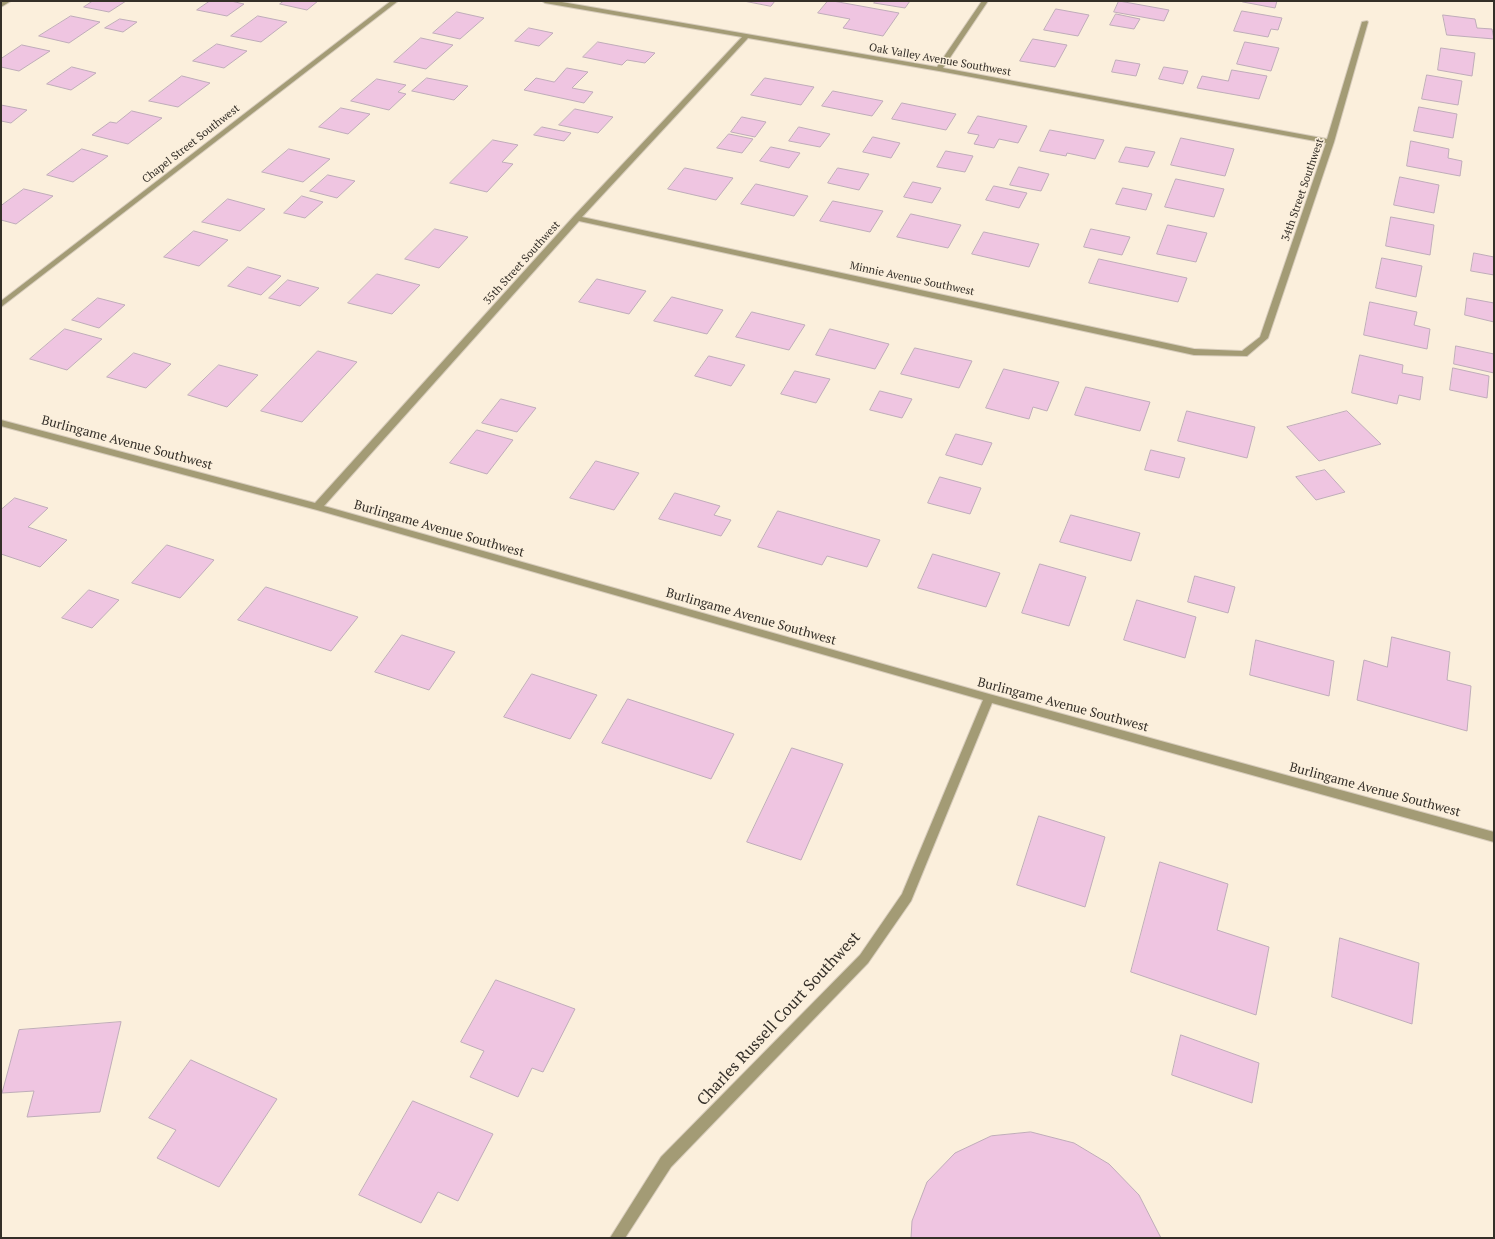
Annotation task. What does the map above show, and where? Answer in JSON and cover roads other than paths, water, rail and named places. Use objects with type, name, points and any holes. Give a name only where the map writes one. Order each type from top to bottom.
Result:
[{"type":"street","points":[[1,5],[8,1]]},
{"type":"street","name":"Chapel Street Southwest","points":[[1,305],[395,1]]},
{"type":"street","name":"Oak Valley Avenue Southwest","points":[[545,1],[745,37],[938,69],[1330,142]]},
{"type":"street","points":[[938,69],[986,1]]},
{"type":"street","name":"34th Street Southwest","points":[[1244,354],[1264,338],[1330,142],[1365,22]]},
{"type":"street","name":"35th Street Southwest","points":[[317,507],[577,218],[745,37]]},
{"type":"street","name":"Minnie Avenue Southwest","points":[[577,218],[1194,352],[1244,354]]},
{"type":"street","name":"Burlingame Avenue Southwest","points":[[1,423],[317,507],[989,698],[1494,836]]},
{"type":"street","name":"Charles Russell Court Southwest","points":[[617,1238],[666,1162],[869,953],[907,896],[989,698]]}]
